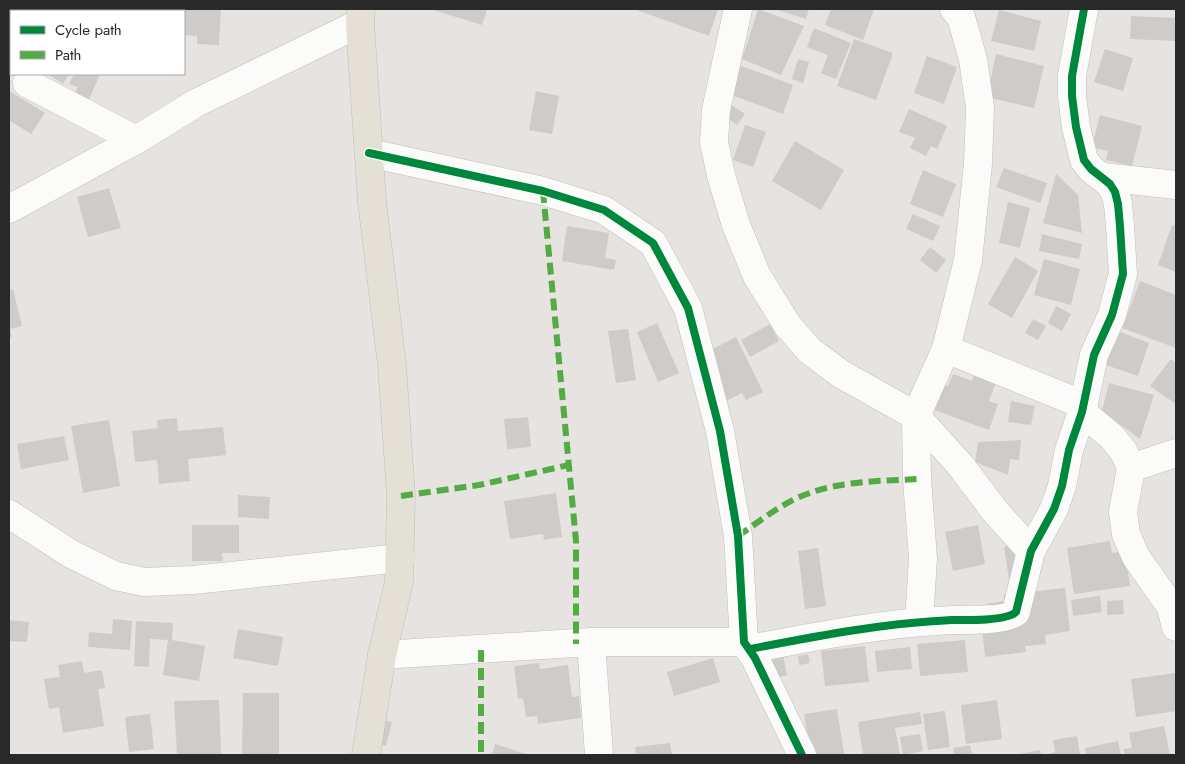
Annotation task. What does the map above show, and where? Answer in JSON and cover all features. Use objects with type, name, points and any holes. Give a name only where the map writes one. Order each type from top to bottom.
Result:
[{"type":"main road","points":[[361,16],[372,202],[392,374],[401,496],[399,582],[382,656],[366,755]]},
{"type":"street","points":[[738,9],[716,110],[714,142],[721,175],[734,216],[757,276],[788,326],[810,351],[841,374],[916,416],[961,466],[994,510],[1030,550]]},
{"type":"street","points":[[919,622],[923,558],[917,479],[916,416],[946,349],[968,260],[978,164],[980,108],[968,38],[961,17],[954,9]]},
{"type":"street","points":[[382,656],[591,642],[747,646],[919,622],[987,619],[1015,614],[1019,605],[1030,550],[1054,508],[1062,486],[1068,450],[1083,409],[1094,355],[1112,315],[1123,274],[1118,204],[1115,192],[1084,160],[1076,127],[1072,96],[1072,76],[1084,9]]},
{"type":"street","points":[[9,209],[136,140],[196,103],[361,16]]},
{"type":"street","points":[[27,83],[136,140]]},
{"type":"street","points":[[369,153],[543,192],[604,210],[653,243],[688,308],[720,431],[738,536],[747,646],[802,755]]},
{"type":"street","points":[[1103,178],[1176,185]]},
{"type":"street","points":[[946,349],[1083,409],[1112,437],[1124,452],[1131,468],[1123,512],[1126,534],[1136,557],[1171,607],[1176,627]]},
{"type":"street","points":[[1131,468],[1176,453]]},
{"type":"street","points":[[9,514],[71,554],[116,576],[144,582],[193,580],[400,558]]},
{"type":"street","points":[[591,642],[599,755]]},
{"type":"building","points":[[115,9],[151,9],[151,10]]},
{"type":"building","points":[[221,9],[219,45],[197,44],[197,36],[185,35],[185,10],[165,10]]},
{"type":"building","points":[[430,9],[487,9],[482,25]]},
{"type":"building","points":[[634,9],[718,9],[709,36]]},
{"type":"building","points":[[758,9],[804,26],[781,75],[742,59]]},
{"type":"building","points":[[774,9],[809,9],[806,19]]},
{"type":"building","points":[[831,9],[874,9],[863,40],[825,25]]},
{"type":"building","points":[[999,10],[1041,21],[1034,51],[991,41]]},
{"type":"building","points":[[1131,16],[1176,18],[1176,41],[1130,39]]},
{"type":"building","points":[[814,28],[851,43],[836,79],[821,73],[828,55],[807,47]]},
{"type":"building","points":[[9,31],[10,47],[9,49]]},
{"type":"building","points":[[854,39],[893,53],[876,100],[837,86]]},
{"type":"building","points":[[1105,49],[1133,58],[1123,91],[1094,82]]},
{"type":"building","points":[[996,54],[1044,66],[1034,108],[987,97]]},
{"type":"building","points":[[927,56],[957,67],[944,104],[914,93]]},
{"type":"building","points":[[798,59],[809,62],[803,83],[792,79]]},
{"type":"building","points":[[736,64],[793,85],[783,114],[726,93]]},
{"type":"building","points":[[50,75],[68,75],[63,84]]},
{"type":"building","points":[[74,75],[100,75],[88,102],[74,95],[78,87],[69,84]]},
{"type":"building","points":[[9,91],[45,113],[31,134],[9,120]]},
{"type":"building","points":[[536,91],[559,96],[552,134],[529,130]]},
{"type":"building","points":[[729,103],[745,114],[737,125],[722,114]]},
{"type":"building","points":[[909,109],[947,126],[937,149],[931,146],[926,156],[910,148],[915,138],[899,132]]},
{"type":"building","points":[[1100,115],[1142,126],[1132,166],[1106,160],[1108,151],[1092,147]]},
{"type":"building","points":[[745,125],[766,132],[753,167],[733,160]]},
{"type":"building","points":[[795,141],[844,170],[821,210],[772,181]]},
{"type":"building","points":[[1004,168],[1047,183],[1040,203],[996,187]]},
{"type":"building","points":[[923,170],[956,184],[943,217],[910,204]]},
{"type":"building","points":[[1056,174],[1078,195],[1082,233],[1043,223]]},
{"type":"building","points":[[109,188],[121,228],[88,237],[77,197]]},
{"type":"building","points":[[1008,202],[1030,208],[1020,248],[999,243]]},
{"type":"building","points":[[913,214],[940,226],[933,241],[906,229]]},
{"type":"building","points":[[1172,225],[1176,226],[1176,272],[1158,265]]},
{"type":"building","points":[[567,226],[609,233],[605,258],[616,260],[614,270],[562,261]]},
{"type":"building","points":[[1042,234],[1082,244],[1079,259],[1039,251]]},
{"type":"building","points":[[930,247],[946,260],[936,273],[920,260]]},
{"type":"building","points":[[1015,257],[1038,271],[1012,318],[988,304]]},
{"type":"building","points":[[1044,259],[1080,269],[1071,305],[1034,295]]},
{"type":"building","points":[[1140,281],[1176,295],[1176,348],[1122,328]]},
{"type":"building","points":[[13,289],[22,326],[10,329],[12,337],[9,338],[9,290]]},
{"type":"building","points":[[1056,306],[1071,314],[1062,331],[1048,323]]},
{"type":"building","points":[[1033,319],[1046,326],[1038,340],[1025,333]]},
{"type":"building","points":[[657,323],[679,373],[658,382],[637,332]]},
{"type":"building","points":[[770,324],[779,341],[750,357],[741,340]]},
{"type":"building","points":[[628,329],[636,380],[616,383],[608,331]]},
{"type":"building","points":[[1115,330],[1149,343],[1138,376],[1103,364]]},
{"type":"building","points":[[736,337],[763,392],[746,400],[742,393],[726,401],[703,354]]},
{"type":"building","points":[[1171,359],[1176,363],[1176,404],[1150,386]]},
{"type":"building","points":[[953,374],[972,381],[974,374],[996,382],[989,401],[998,404],[989,430],[934,410],[943,385],[948,386]]},
{"type":"building","points":[[1109,383],[1154,395],[1140,439],[1102,411]]},
{"type":"building","points":[[1011,401],[1035,406],[1031,425],[1008,422]]},
{"type":"building","points":[[528,417],[531,447],[507,449],[504,419]]},
{"type":"building","points":[[177,418],[178,431],[223,427],[226,455],[188,459],[190,481],[159,484],[157,460],[135,462],[132,431],[158,428],[157,420]]},
{"type":"building","points":[[109,420],[120,486],[83,493],[71,426]]},
{"type":"building","points":[[64,436],[69,460],[21,469],[17,444]]},
{"type":"building","points":[[1021,440],[1019,460],[1010,459],[1008,475],[975,462],[978,442]]},
{"type":"building","points":[[556,493],[562,537],[544,540],[543,534],[510,539],[504,501]]},
{"type":"building","points":[[238,495],[270,497],[269,519],[238,517]]},
{"type":"building","points":[[192,525],[239,525],[239,553],[222,553],[223,561],[192,561]]},
{"type":"building","points":[[978,525],[985,564],[953,571],[945,532]]},
{"type":"building","points":[[1110,541],[1112,553],[1125,551],[1130,586],[1074,594],[1067,548]]},
{"type":"building","points":[[1032,542],[1038,581],[1010,586],[1004,547]]},
{"type":"building","points":[[818,548],[826,606],[805,609],[798,551]]},
{"type":"building","points":[[1065,588],[1070,631],[1045,635],[1046,644],[1025,646],[1026,652],[985,657],[982,627],[988,626],[986,604],[1004,601],[1004,595]]},
{"type":"building","points":[[1100,596],[1102,612],[1073,616],[1071,600]]},
{"type":"building","points":[[1123,600],[1124,614],[1107,615],[1107,601]]},
{"type":"building","points":[[113,619],[132,621],[130,650],[88,647],[89,632],[112,634]]},
{"type":"building","points":[[9,620],[29,622],[27,642],[9,641]]},
{"type":"building","points":[[136,621],[173,623],[172,640],[205,646],[199,681],[163,675],[168,640],[150,639],[149,667],[134,666]]},
{"type":"building","points":[[238,629],[283,637],[278,666],[233,658]]},
{"type":"building","points":[[965,640],[968,672],[920,676],[917,644]]},
{"type":"building","points":[[781,646],[787,675],[767,680],[760,651]]},
{"type":"building","points":[[865,646],[869,682],[825,686],[821,651]]},
{"type":"building","points":[[910,647],[912,669],[877,672],[875,651]]},
{"type":"building","points":[[808,654],[810,663],[799,665],[798,656]]},
{"type":"building","points":[[713,658],[720,682],[674,696],[667,672]]},
{"type":"building","points":[[82,661],[84,673],[102,670],[105,688],[98,689],[104,726],[63,733],[59,707],[49,709],[44,679],[60,677],[58,665]]},
{"type":"building","points":[[539,663],[540,669],[568,665],[572,697],[579,696],[581,718],[538,724],[537,716],[526,717],[523,698],[518,699],[514,666]]},
{"type":"building","points":[[1176,673],[1176,711],[1136,717],[1131,679]]},
{"type":"building","points":[[243,693],[279,693],[279,755],[242,755]]},
{"type":"building","points":[[219,700],[221,755],[177,755],[174,701]]},
{"type":"building","points":[[997,700],[1002,739],[966,744],[961,705]]},
{"type":"building","points":[[837,709],[844,754],[811,755],[804,714]]},
{"type":"building","points":[[945,711],[950,747],[928,750],[923,714]]},
{"type":"building","points":[[920,712],[922,724],[895,728],[900,755],[863,755],[858,722]]},
{"type":"building","points":[[150,714],[154,749],[129,752],[125,717]]},
{"type":"building","points":[[383,720],[392,722],[386,746],[377,743]]},
{"type":"building","points":[[1164,726],[1170,755],[1125,755],[1123,749],[1132,748],[1129,733]]},
{"type":"building","points":[[920,734],[923,751],[903,755],[900,737]]},
{"type":"building","points":[[1077,736],[1080,755],[1045,755],[1055,752],[1053,740]]},
{"type":"building","points":[[1118,741],[1121,755],[1086,755],[1085,748]]},
{"type":"building","points":[[670,743],[672,755],[636,755],[635,747]]},
{"type":"building","points":[[495,744],[529,755],[492,755]]},
{"type":"building","points":[[970,745],[972,755],[954,755],[953,748]]},
{"type":"building","points":[[1040,750],[1041,755],[1019,755],[1019,754]]},
{"type":"marked path","points":[[543,191],[576,541],[576,644]]},
{"type":"marked path","points":[[401,496],[479,485],[569,465]]},
{"type":"marked path","points":[[738,536],[789,502],[807,494],[833,486],[861,482],[917,479]]},
{"type":"marked path","points":[[481,650],[481,755]]},
{"type":"cycle path","points":[[750,649],[876,627],[995,618],[1004,617],[1016,612],[1031,551],[1054,509],[1062,486],[1069,450],[1082,412],[1094,355],[1112,315],[1123,274],[1118,204],[1115,192],[1110,184],[1091,169],[1084,160],[1076,127],[1072,96],[1072,76],[1084,9]]},
{"type":"cycle path","points":[[369,153],[543,191],[604,210],[653,243],[688,308],[720,431],[738,536],[744,642],[755,658],[802,755]]}]
